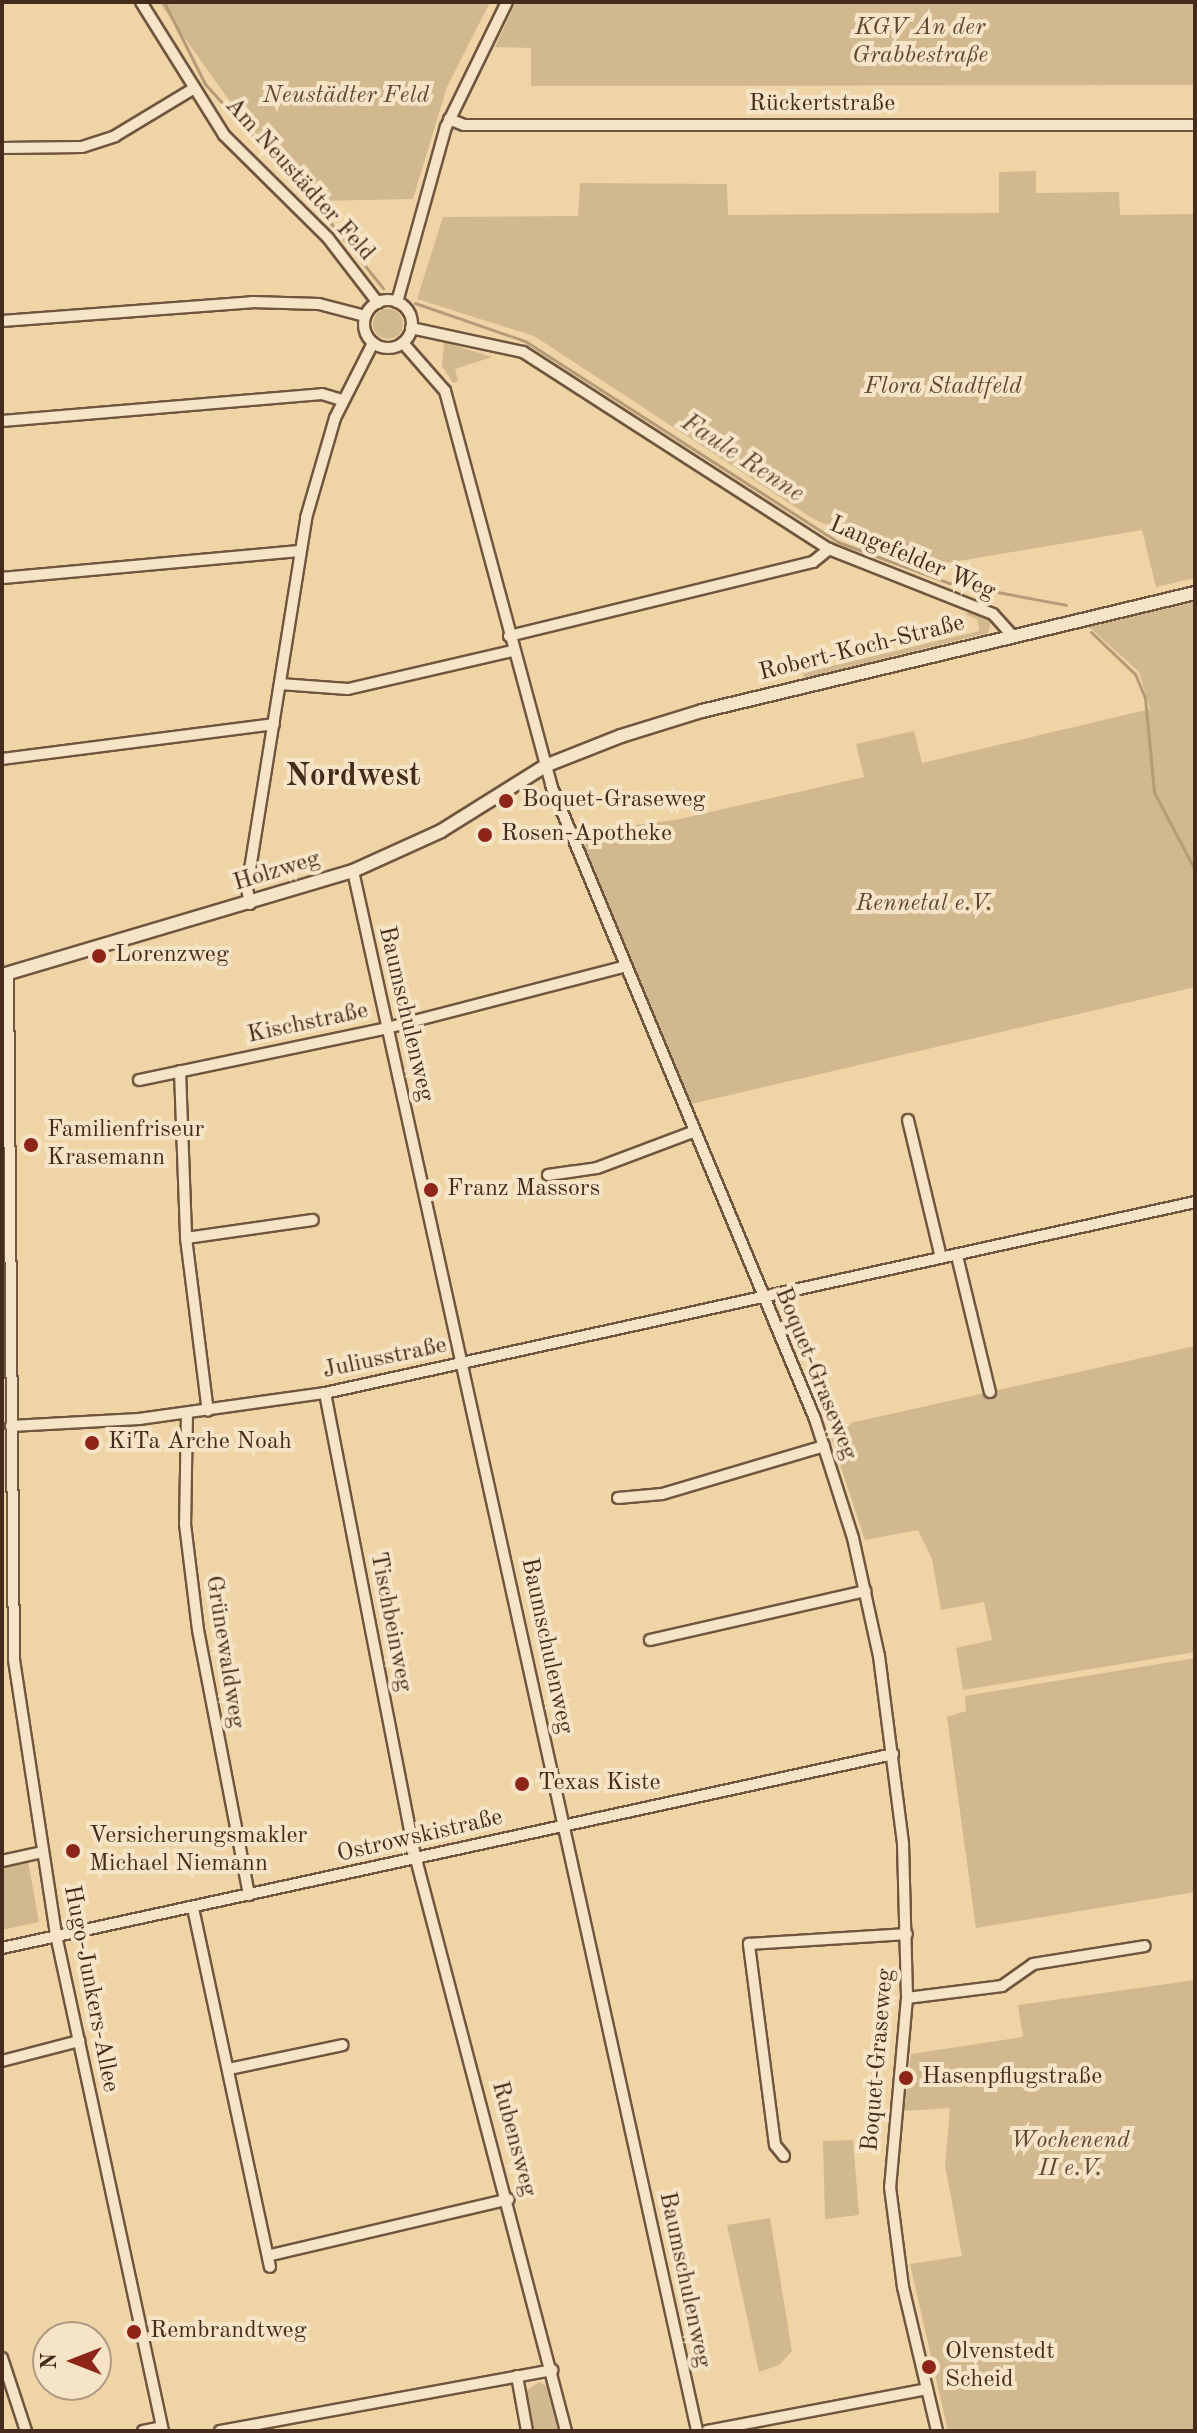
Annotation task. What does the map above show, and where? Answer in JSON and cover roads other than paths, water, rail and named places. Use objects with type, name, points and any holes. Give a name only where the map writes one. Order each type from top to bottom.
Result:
[{"type":"street","name":"Am Neustädter Feld","points":[[141,2],[224,135],[311,220],[378,303]]},
{"type":"street","points":[[397,302],[449,119],[507,2]]},
{"type":"street","points":[[2,148],[82,147],[115,136],[193,89]]},
{"type":"street","name":"Rückertstraße","points":[[449,119],[464,125],[1195,125]]},
{"type":"street","points":[[2,321],[252,302],[319,304],[365,316]]},
{"type":"street","points":[[365,316],[378,303],[397,302],[408,313],[411,328],[403,343],[388,348],[373,343]]},
{"type":"street","points":[[250,904],[247,888],[300,551],[342,400],[373,343],[365,316]]},
{"type":"street","name":"Langefelder Weg","points":[[411,328],[523,352],[829,549],[993,614],[1013,636]]},
{"type":"street","name":"Boquet-Graseweg","points":[[403,343],[445,391],[545,766],[623,967],[824,1446],[866,1591],[893,1754],[907,1934],[907,1998],[890,2187],[900,2269],[937,2431]]},
{"type":"street","points":[[2,421],[322,394],[342,400]]},
{"type":"street","points":[[509,636],[813,562],[829,549]]},
{"type":"street","points":[[2,578],[300,551]]},
{"type":"street","name":"Robert-Koch-Straße","points":[[545,766],[702,711],[1195,593]]},
{"type":"street","points":[[280,684],[348,689],[513,651]]},
{"type":"street","points":[[2,759],[274,724]]},
{"type":"street","name":"Holzweg","points":[[5,974],[250,904],[353,871],[455,823],[545,766]]},
{"type":"street","name":"Baumschulenweg","points":[[353,871],[697,2431]]},
{"type":"street","name":"Kischstraße","points":[[139,1080],[387,1028],[623,967]]},
{"type":"street","name":"Hugo-Junkers-Allee","points":[[5,974],[5,1162],[11,1426],[7,1557],[14,1660],[56,1935],[163,2429]]},
{"type":"street","points":[[180,1071],[186,1238],[208,1411]]},
{"type":"street","points":[[908,1120],[941,1257]]},
{"type":"street","points":[[548,1175],[597,1168],[693,1132]]},
{"type":"street","name":"Juliusstraße","points":[[11,1426],[208,1411],[325,1393],[1195,1202]]},
{"type":"street","points":[[186,1238],[313,1220]]},
{"type":"street","points":[[957,1256],[990,1392]]},
{"type":"street","name":"Tischbeinweg","points":[[325,1393],[416,1859]]},
{"type":"street","name":"Grünewaldweg","points":[[187,1413],[185,1524],[198,1630],[249,1895]]},
{"type":"street","points":[[618,1498],[662,1494],[824,1446]]},
{"type":"street","points":[[650,1640],[866,1591]]},
{"type":"street","name":"Ostrowskistraße","points":[[2,1948],[893,1754]]},
{"type":"street","points":[[2,1861],[43,1852]]},
{"type":"street","name":"Rubensweg","points":[[416,1859],[509,2199],[566,2431]]},
{"type":"street","points":[[193,1908],[270,2261],[509,2199]]},
{"type":"street","points":[[784,2156],[775,2145],[749,1944],[907,1934]]},
{"type":"street","points":[[907,1998],[1002,1986],[1033,1964],[1145,1946]]},
{"type":"street","points":[[2,2061],[79,2041]]},
{"type":"street","points":[[229,2069],[343,2045]]},
{"type":"street","points":[[2,2358],[26,2431]]},
{"type":"street","points":[[220,2431],[552,2370]]},
{"type":"street","points":[[517,2376],[527,2431]]},
{"type":"street","points":[[707,2431],[927,2389]]},
{"type":"street","points":[[143,2431],[163,2429]]},
{"type":"waterway","name":"Faule Renne","points":[[164,2],[205,84],[318,207],[383,288]]},
{"type":"waterway","name":"Faule Renne","points":[[415,303],[525,341],[838,542],[949,583],[1066,605]]},
{"type":"waterway","name":"Faule Renne","points":[[1091,632],[1135,674],[1145,698],[1154,792],[1195,870]]},
{"type":"place","name":"Boquet-Graseweg","points":[[506,801]]},
{"type":"place","name":"Rosen-Apotheke","points":[[485,835]]},
{"type":"place","name":"Lorenzweg","points":[[99,956]]},
{"type":"place","name":"Familienfriseur Krasemann","points":[[31,1145]]},
{"type":"place","name":"Franz Massors","points":[[431,1190]]},
{"type":"place","name":"KiTa Arche Noah","points":[[92,1443]]},
{"type":"place","name":"Texas Kiste","points":[[522,1784]]},
{"type":"place","name":"Versicherungsmakler Michael Niemann","points":[[73,1851]]},
{"type":"place","name":"Hasenpflugstraße","points":[[906,2078]]},
{"type":"place","name":"Rembrandtweg","points":[[134,2332]]},
{"type":"place","name":"Olvenstedt Scheid","points":[[929,2367]]},
{"type":"district","name":"Nordwest","points":[[353,777]]},
{"type":"park label","name":"KGV An der Grabbestraße","points":[[920,43]]},
{"type":"park label","name":"Neustädter Feld","points":[[346,97]]},
{"type":"park label","name":"Flora Stadtfeld","points":[[943,388]]},
{"type":"park label","name":"Rennetal e.V.","points":[[924,905]]},
{"type":"park label","name":"Wochenend II e.V.","points":[[1070,2156]]}]
